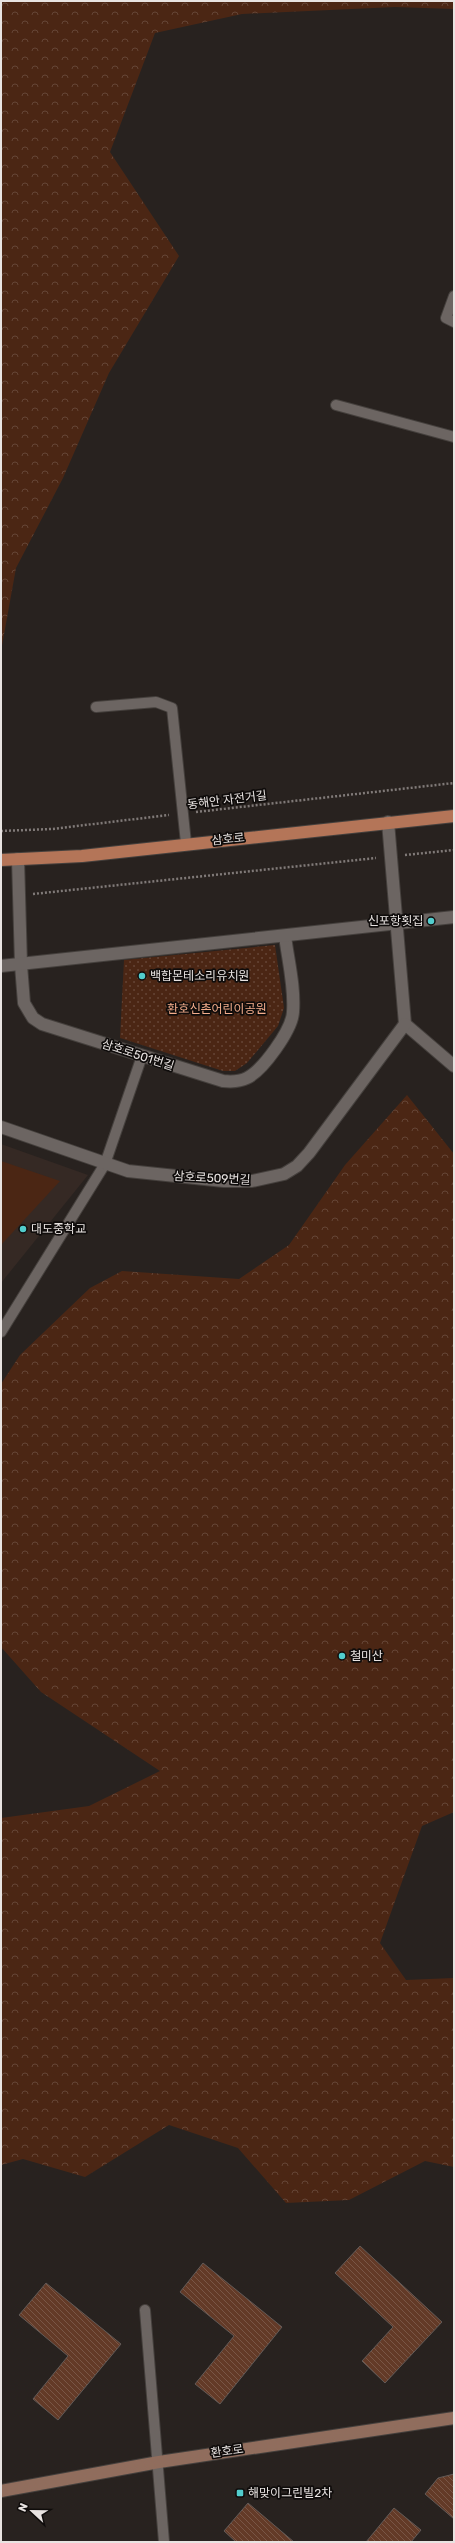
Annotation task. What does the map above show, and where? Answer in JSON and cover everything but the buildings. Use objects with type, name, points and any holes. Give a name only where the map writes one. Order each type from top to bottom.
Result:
[{"type":"main road","name":"삼호로","points":[[1,860],[82,856],[186,843],[454,816]]},
{"type":"street","points":[[388,822],[398,922],[405,1024],[454,1066]]},
{"type":"street","name":"삼호로501번길","points":[[18,859],[21,965],[24,1002],[33,1018],[42,1024],[223,1081],[236,1082],[248,1078],[258,1069],[291,1024],[293,999],[285,936]]},
{"type":"street","points":[[1,966],[454,917]]},
{"type":"street","name":"삼호로509번길","points":[[1,1127],[105,1164],[153,1175],[224,1181],[252,1181],[284,1174],[296,1166],[309,1153],[405,1024]]},
{"type":"street","name":"환호로","points":[[1,2492],[158,2462],[454,2418]]},
{"type":"lane","points":[[454,296],[446,318],[454,322]]},
{"type":"lane","points":[[336,405],[454,437]]},
{"type":"lane","points":[[96,707],[156,702],[172,708],[186,843]]},
{"type":"lane","points":[[1,1332],[105,1164],[142,1056]]},
{"type":"lane","points":[[146,2310],[164,2542]]},
{"type":"path","name":"동해안 자전거길","points":[[1,831],[52,829],[454,783]]},
{"type":"path","points":[[19,896],[454,850]]},
{"type":"shaded area","name":"대도중학교","points":[[1,1144],[88,1175],[1,1283]]},
{"type":"green space","points":[[1,1],[454,1],[454,9],[395,7],[242,14],[155,33],[110,152],[179,256],[109,373],[63,478],[16,568],[1,651]]},
{"type":"green space","name":"환호신촌어린이공원","points":[[275,945],[284,1008],[278,1026],[247,1063],[235,1071],[223,1071],[120,1038],[124,960]]},
{"type":"green space","points":[[407,1095],[454,1154],[454,1812],[422,1826],[380,1943],[406,1980],[454,1978],[454,2167],[425,2161],[349,2200],[286,2203],[238,2148],[169,2125],[85,2177],[23,2159],[1,2165],[1,1818],[89,1806],[160,1771],[41,1692],[1,1647],[1,1384],[20,1355],[90,1288],[122,1271],[239,1279],[289,1245],[345,1165]]},
{"type":"green space","points":[[1,1161],[60,1181],[1,1245]]},
{"type":"place","name":"신포항횟집","points":[[431,921]]},
{"type":"place","name":"백합몬테소리유치원","points":[[142,976]]},
{"type":"place","name":"대도중학교","points":[[23,1229]]},
{"type":"place","name":"철미산","points":[[342,1656]]},
{"type":"place","name":"해맞이그린빌2차","points":[[240,2493]]}]
